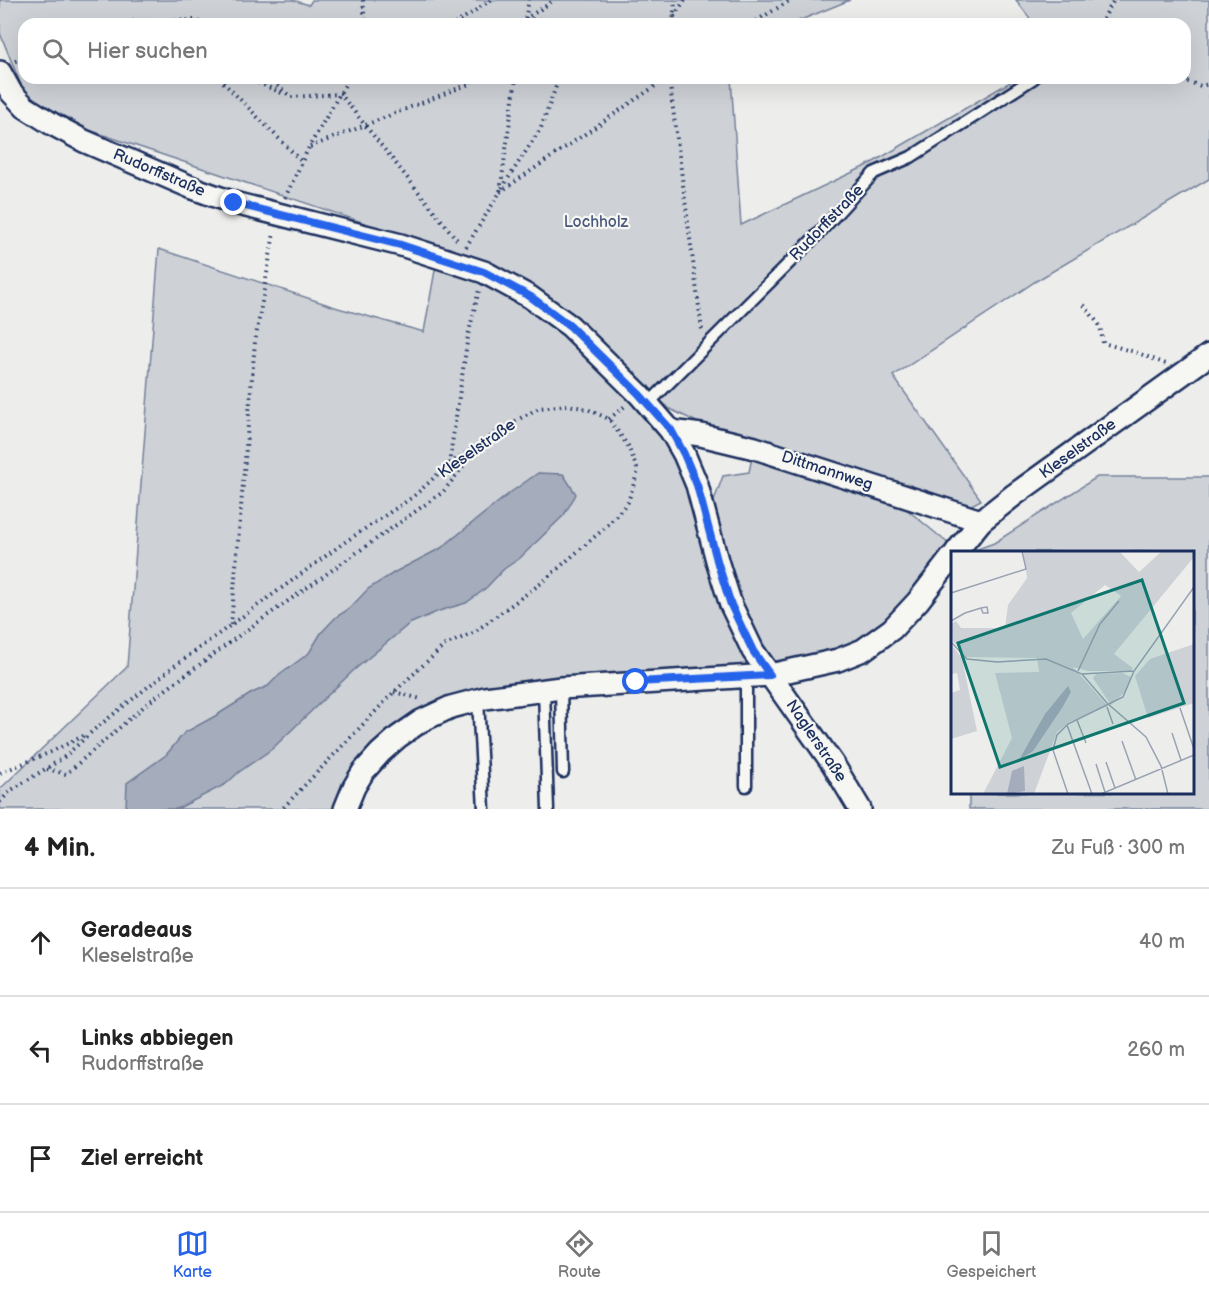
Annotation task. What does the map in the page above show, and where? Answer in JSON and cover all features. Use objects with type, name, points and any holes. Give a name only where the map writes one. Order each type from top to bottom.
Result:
[{"type":"street","name":"Rudorffstraße","points":[[0,72],[11,92],[25,107],[84,141],[234,203],[401,245],[484,272],[531,297],[570,326],[671,430],[697,485],[731,605],[753,651],[770,675]]},
{"type":"street","name":"Kleselstraße","points":[[957,551],[981,521],[1014,495],[1209,355]]},
{"type":"street","name":"Dittmannweg","points":[[671,430],[755,448],[981,521]]},
{"type":"street","points":[[345,809],[363,771],[380,753],[421,721],[451,707],[478,700],[553,689],[770,675],[838,660],[863,650],[892,629],[918,601],[951,558]]},
{"type":"street","name":"Naglerstraße","points":[[770,675],[833,764],[860,809]]},
{"type":"lane","name":"Rudorffstraße","points":[[648,404],[819,233],[874,173],[911,157],[1025,84]]},
{"type":"lane","points":[[746,676],[746,786]]},
{"type":"lane","points":[[553,689],[563,772]]},
{"type":"lane","points":[[548,809],[553,689]]},
{"type":"lane","points":[[478,700],[484,809]]},
{"type":"path","points":[[363,0],[364,18]]},
{"type":"path","points":[[464,18],[491,0]]},
{"type":"path","points":[[525,18],[530,0]]},
{"type":"path","points":[[530,18],[555,0]]},
{"type":"path","points":[[674,17],[675,0]]},
{"type":"path","points":[[674,17],[685,0]]},
{"type":"path","points":[[761,18],[791,0]]},
{"type":"path","points":[[1104,18],[1114,0]]},
{"type":"path","points":[[1191,83],[1201,86],[1209,84]]},
{"type":"path","points":[[225,84],[302,162]]},
{"type":"path","points":[[260,84],[291,97],[340,93]]},
{"type":"path","points":[[275,84],[291,97]]},
{"type":"path","points":[[231,626],[255,342],[278,214],[309,147],[345,84]]},
{"type":"path","points":[[309,147],[469,84]]},
{"type":"path","points":[[500,192],[515,84]]},
{"type":"path","points":[[340,93],[465,249],[541,128],[557,84]]},
{"type":"path","points":[[500,192],[659,84]]},
{"type":"path","points":[[669,84],[705,347]]},
{"type":"path","points":[[449,464],[468,336],[484,272]]},
{"type":"path","points":[[1084,305],[1100,326],[1103,343],[1138,353],[1186,372]]},
{"type":"path","name":"Kleselstraße","points":[[0,773],[51,752],[94,730],[169,670],[345,542],[413,497],[449,464],[539,408],[568,405],[587,409],[609,419],[628,446],[638,471],[628,502],[606,526],[540,584],[473,633],[445,645],[394,692],[282,809]]},
{"type":"path","points":[[46,769],[66,774],[149,702],[443,492],[483,442]]},
{"type":"path","points":[[0,802],[10,791],[63,758],[94,730]]},
{"type":"green space","points":[[0,0],[293,0],[309,5],[312,0],[850,0],[806,18],[18,18],[18,78],[0,33]]},
{"type":"green space","name":"Lochholz","points":[[1016,0],[1209,0],[1209,179],[1036,281],[893,376],[981,500],[962,510],[707,427],[670,409],[628,371],[666,438],[759,669],[503,687],[446,697],[405,721],[340,809],[0,809],[0,789],[127,667],[159,249],[338,308],[424,332],[439,248],[89,130],[25,95],[21,84],[731,84],[741,225],[870,164],[1007,84],[1191,84],[1191,18],[1030,18]]},
{"type":"green space","points":[[752,457],[905,508],[949,544],[890,621],[838,652],[774,669],[736,597],[712,506],[723,476],[749,472]]},
{"type":"green space","points":[[1097,477],[1209,477],[1209,809],[969,809],[969,794],[1194,794],[1194,551],[972,551],[994,543]]},
{"type":"water","points":[[538,473],[563,474],[576,494],[564,515],[485,589],[466,603],[439,611],[409,624],[353,671],[272,749],[226,784],[177,809],[126,807],[127,783],[166,755],[184,733],[268,686],[309,653],[321,633],[368,589],[441,548]]},
{"type":"route","points":[[234,203],[401,245],[484,272],[531,297],[570,326],[639,394],[671,430],[697,485],[731,605],[753,651],[770,675],[636,682]]}]
